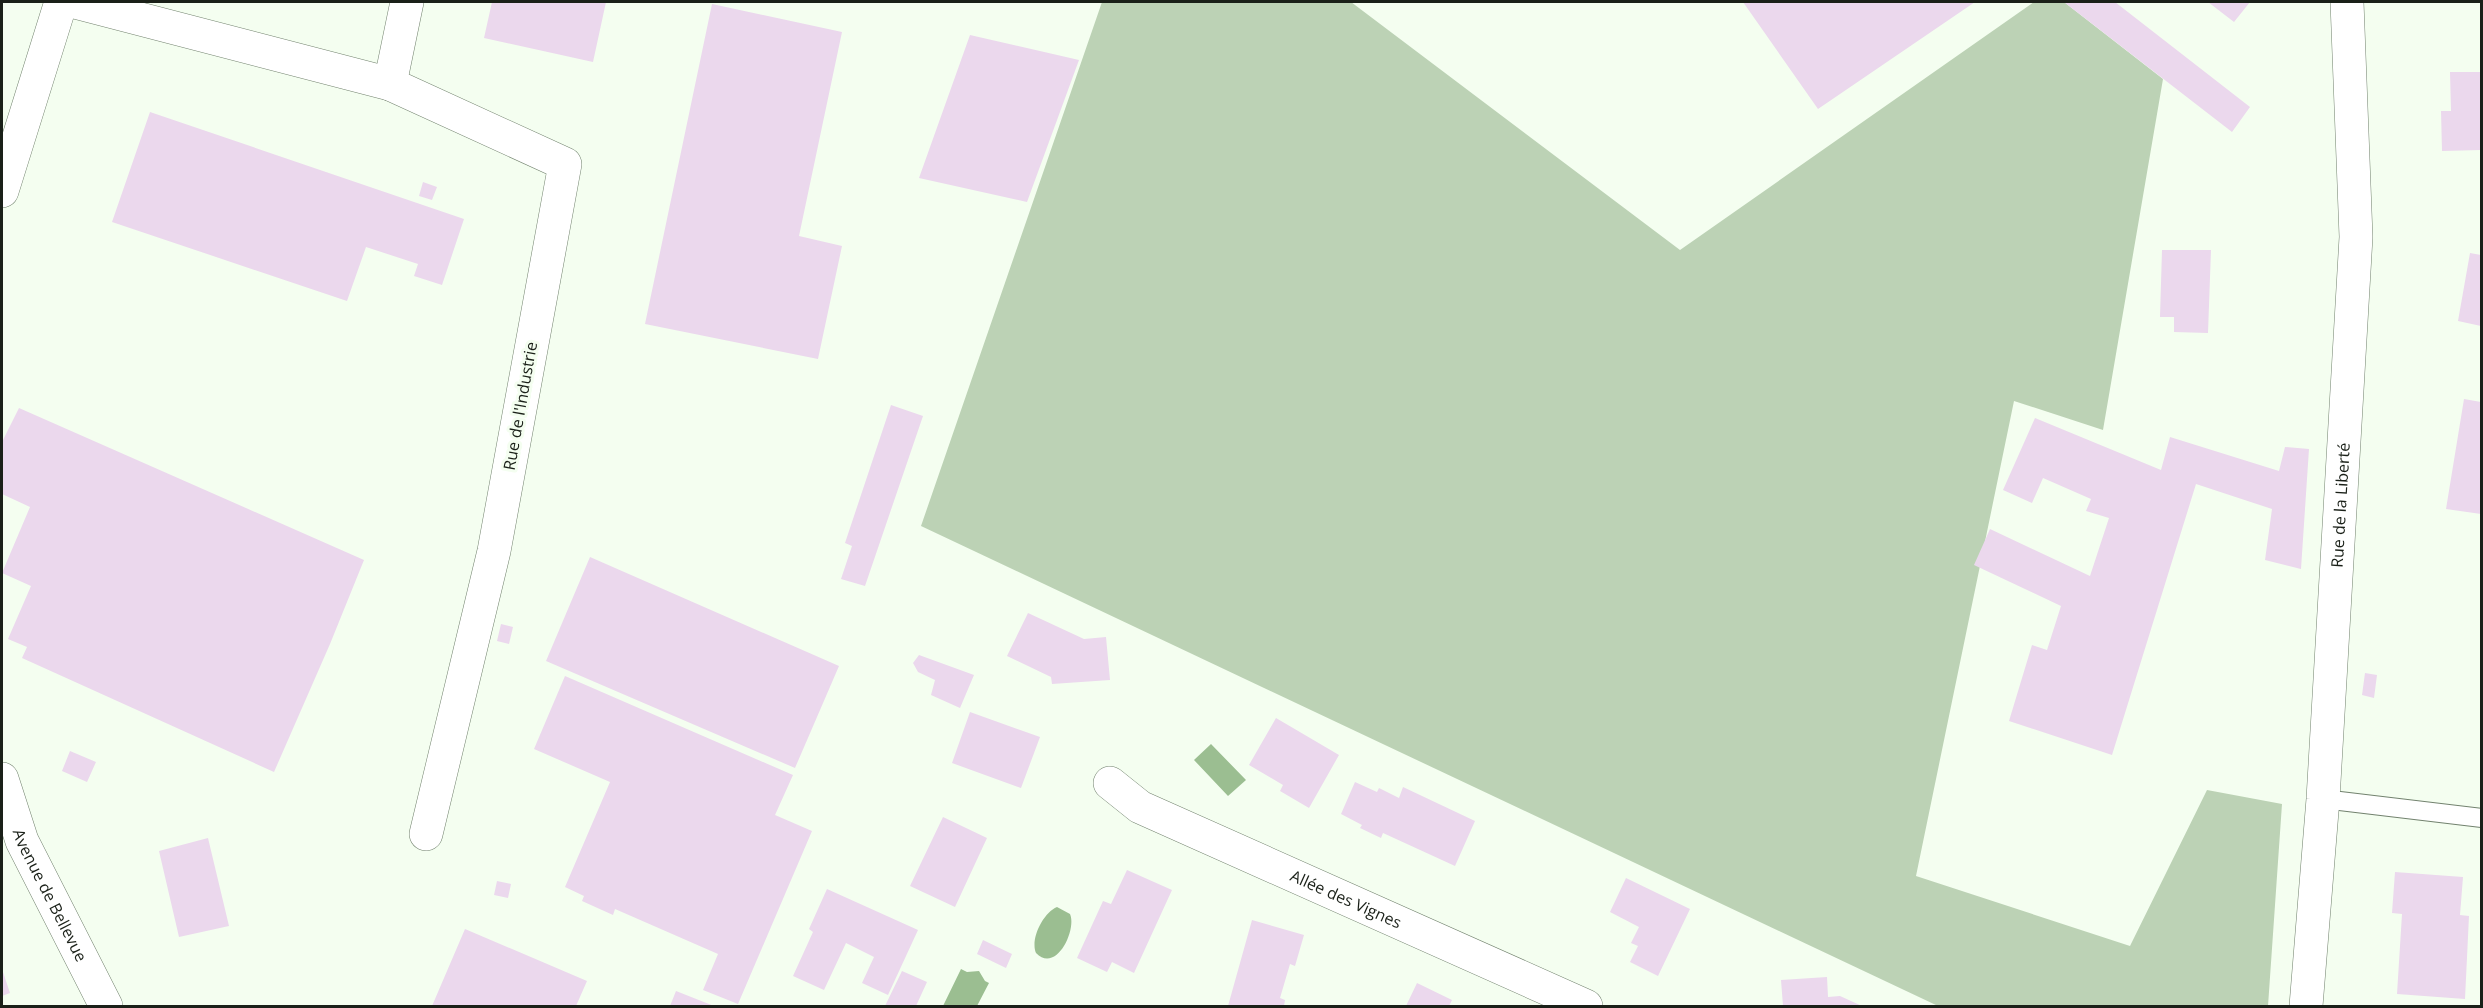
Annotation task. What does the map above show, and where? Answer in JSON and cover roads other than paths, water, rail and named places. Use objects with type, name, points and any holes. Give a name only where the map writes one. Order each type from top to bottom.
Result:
[{"type":"street","points":[[2,191],[61,2]]},
{"type":"street","name":"Rue de l'Industrie","points":[[75,2],[390,84],[565,164],[494,551],[426,834]]},
{"type":"street","points":[[390,84],[407,2]]},
{"type":"street","name":"Rue de la Liberté","points":[[2306,1006],[2323,799],[2356,237],[2348,2]]},
{"type":"street","name":"Avenue de Bellevue","points":[[2,779],[22,841],[106,1006]]},
{"type":"street","name":"Allée des Vignes","points":[[1110,783],[1140,807],[1586,1006]]},
{"type":"lane","points":[[2323,799],[2481,818]]}]
